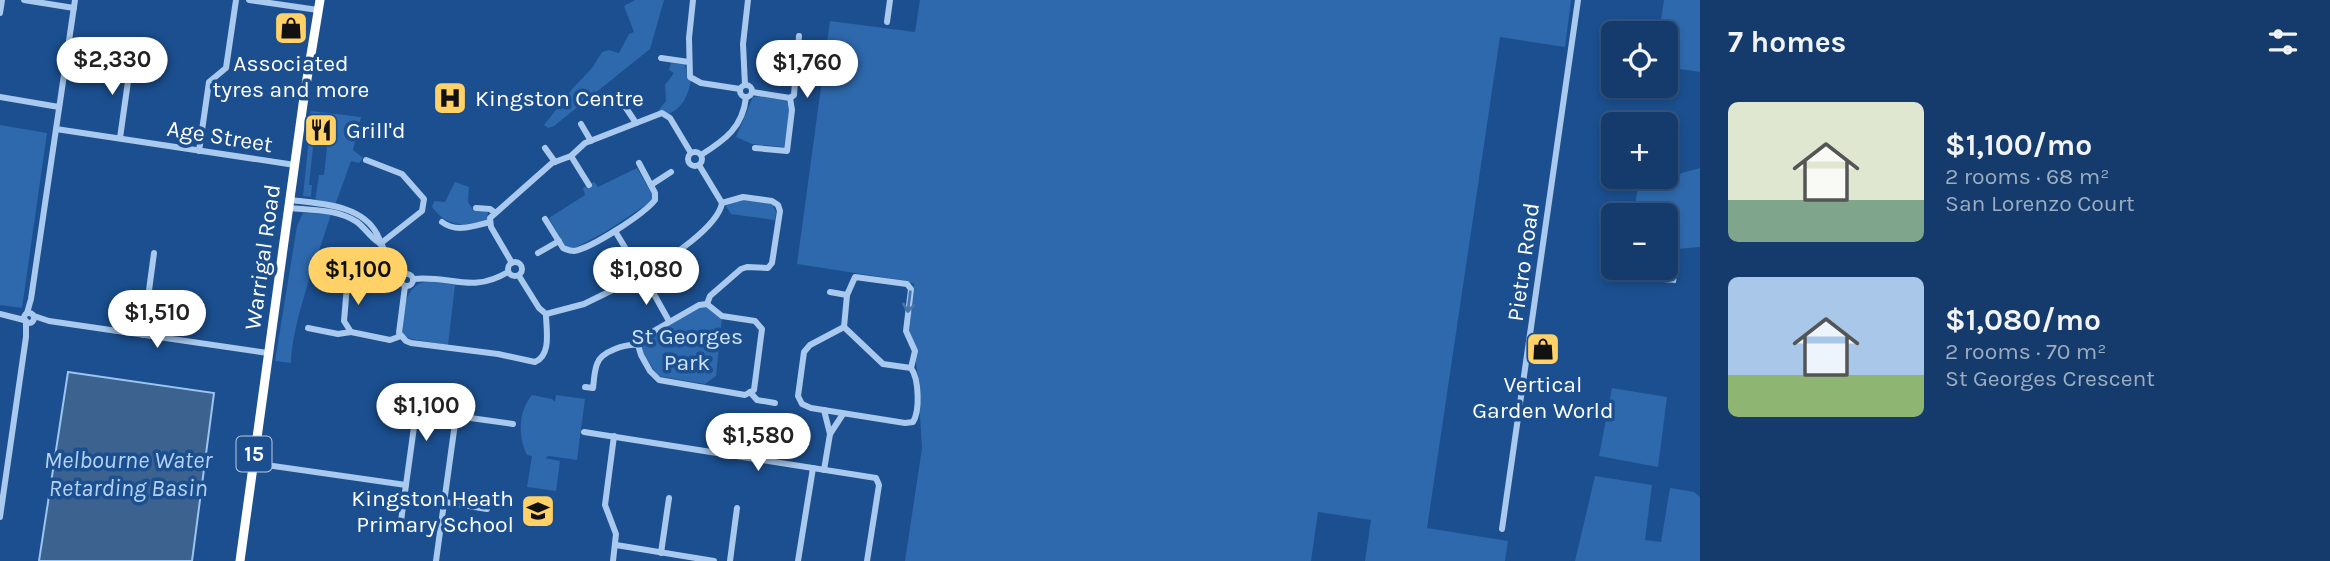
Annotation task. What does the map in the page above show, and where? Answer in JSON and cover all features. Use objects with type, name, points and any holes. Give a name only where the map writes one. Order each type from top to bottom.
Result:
[{"type":"highway","name":"Warrigal Road","points":[[240,561],[319,5]]},
{"type":"street","points":[[0,13],[2,0]]},
{"type":"street","points":[[0,517],[4,464],[32,299],[74,4],[24,0]]},
{"type":"street","points":[[199,151],[209,82],[226,68],[236,0]]},
{"type":"street","points":[[249,0],[319,5]]},
{"type":"street","points":[[692,0],[688,73],[694,81],[751,87],[737,127],[722,142],[701,155]]},
{"type":"street","points":[[748,0],[743,44],[742,96],[749,94],[790,99]]},
{"type":"street","points":[[887,22],[890,0]]},
{"type":"street","name":"Pietro Road","points":[[1502,528],[1578,0]]},
{"type":"street","points":[[755,148],[787,151],[792,110],[790,99],[796,90],[799,36]]},
{"type":"street","points":[[661,58],[688,62]]},
{"type":"street","points":[[120,138],[131,60]]},
{"type":"street","points":[[0,97],[59,107]]},
{"type":"street","points":[[622,102],[636,123]]},
{"type":"street","points":[[512,263],[490,218],[555,162],[571,156],[580,146],[657,114],[666,114],[691,153]]},
{"type":"street","points":[[581,124],[591,141]]},
{"type":"street","name":"Age Street","points":[[56,129],[295,165]]},
{"type":"street","points":[[545,148],[555,162]]},
{"type":"street","points":[[691,153],[701,155]]},
{"type":"street","points":[[691,153],[689,163],[699,165]]},
{"type":"street","points":[[699,165],[701,155]]},
{"type":"street","points":[[571,156],[589,185]]},
{"type":"street","points":[[366,160],[402,174],[424,199],[422,211],[379,243]]},
{"type":"street","points":[[545,219],[563,248],[573,251],[615,231],[653,203],[655,196],[639,163]]},
{"type":"street","points":[[648,271],[695,237],[721,211],[722,204],[699,165]]},
{"type":"street","points":[[651,185],[671,172]]},
{"type":"street","points":[[707,304],[710,296],[741,269],[768,268],[772,263],[780,211],[778,205],[772,201],[743,197],[722,204]]},
{"type":"street","points":[[290,204],[347,216],[359,223],[379,243],[395,270],[403,276]]},
{"type":"street","points":[[476,208],[494,212]]},
{"type":"street","points":[[442,222],[446,226],[461,229],[490,222]]},
{"type":"street","points":[[615,231],[638,269]]},
{"type":"street","points":[[538,253],[559,241]]},
{"type":"street","points":[[143,335],[154,253]]},
{"type":"street","points":[[336,258],[335,276],[346,286]]},
{"type":"street","points":[[508,272],[509,266],[518,262],[522,266],[519,276]]},
{"type":"street","points":[[638,269],[648,271]]},
{"type":"street","points":[[638,269],[635,274],[637,278],[646,280]]},
{"type":"street","points":[[646,280],[648,271]]},
{"type":"street","points":[[508,272],[512,276],[519,276]]},
{"type":"street","points":[[414,279],[474,284],[492,281],[508,272]]},
{"type":"street","points":[[403,276],[409,274],[414,279]]},
{"type":"street","points":[[403,276],[401,282],[405,286]]},
{"type":"street","points":[[405,286],[399,328],[401,336],[411,343],[535,362],[545,354],[546,314],[538,308],[519,276]]},
{"type":"street","points":[[860,276],[910,286],[906,331],[915,351],[911,368],[915,374],[916,416],[913,422],[843,414],[802,404],[798,396],[804,352],[810,345],[844,327],[847,295],[852,280],[860,276]]},
{"type":"street","points":[[546,314],[584,304],[637,278]]},
{"type":"street","points":[[405,286],[411,285],[414,279]]},
{"type":"street","points":[[646,280],[669,321]]},
{"type":"street","points":[[346,286],[363,283]]},
{"type":"street","points":[[346,286],[344,321],[351,332]]},
{"type":"street","points":[[831,292],[847,295]]},
{"type":"street","points":[[707,304],[722,316],[755,321],[762,329],[754,390],[745,394],[659,380],[650,371],[638,345],[645,336],[699,305],[707,304]]},
{"type":"street","points":[[0,314],[268,353]]},
{"type":"street","points":[[844,327],[883,364],[911,368]]},
{"type":"street","points":[[308,328],[338,334],[351,332],[390,340],[401,336]]},
{"type":"street","points":[[590,389],[597,362],[602,356],[628,344],[638,345]]},
{"type":"street","points":[[750,392],[757,400],[775,402]]},
{"type":"street","points":[[395,523],[401,521],[418,398]]},
{"type":"street","points":[[824,410],[830,434],[824,470]]},
{"type":"street","points":[[830,434],[843,414]]},
{"type":"street","points":[[436,561],[456,416],[513,424]]},
{"type":"street","points":[[584,432],[878,479],[867,561]]},
{"type":"street","points":[[613,561],[615,531],[605,505],[614,436]]},
{"type":"street","points":[[253,463],[406,485]]},
{"type":"street","points":[[798,561],[813,468]]},
{"type":"street","points":[[661,552],[669,498]]},
{"type":"street","points":[[444,502],[487,509]]},
{"type":"street","points":[[730,561],[737,508]]},
{"type":"street","points":[[615,545],[714,561]]},
{"type":"green space","points":[[635,0],[664,0],[650,49],[548,128],[544,125],[592,68],[602,52],[609,50],[619,53],[629,34],[634,32],[624,6]]},
{"type":"green space","points":[[920,0],[1571,0],[1565,47],[1500,37],[1427,528],[1508,541],[1505,561],[1365,561],[1371,520],[1318,512],[1311,561],[905,561],[922,448],[917,368],[909,334],[914,284],[797,264],[830,21],[915,32]]},
{"type":"green space","points":[[1664,0],[1700,0],[1700,72],[1678,69],[1678,21],[1661,21]]},
{"type":"green space","points":[[671,63],[685,64],[687,77],[691,81],[684,100],[669,114],[658,111],[666,101],[665,85],[674,73],[669,70]]},
{"type":"green space","points":[[753,97],[786,100],[790,108],[784,147],[752,144],[736,137]]},
{"type":"green space","points":[[311,111],[361,117],[353,150],[363,158],[359,163],[351,161],[335,205],[315,201],[319,175],[324,175],[327,148],[324,143],[330,126],[327,118],[316,119],[309,185],[312,185],[311,197],[303,196]]},
{"type":"green space","points":[[0,125],[47,133],[22,308],[0,305]]},
{"type":"green space","points":[[637,168],[652,194],[652,201],[573,249],[565,246],[549,218],[585,195],[583,188],[594,182],[598,187]]},
{"type":"green space","points":[[1700,168],[1700,247],[1678,249],[1678,203],[1636,203],[1637,189],[1678,189],[1678,174]]},
{"type":"green space","points":[[455,182],[469,187],[468,202],[474,211],[488,212],[487,220],[456,224],[438,214],[432,207],[434,201],[445,202]]},
{"type":"green space","points":[[740,199],[772,204],[776,212],[775,220],[731,214],[726,206]]},
{"type":"green space","points":[[303,213],[331,214],[301,308],[291,363],[275,361],[297,226]]},
{"type":"green space","points":[[431,281],[455,285],[448,345],[411,339],[403,335],[406,300],[415,287]]},
{"type":"green space","name":"St Georges Park","points":[[700,305],[705,305],[722,318],[716,376],[705,384],[658,376],[641,350],[643,340]]},
{"type":"green space","points":[[1612,388],[1667,397],[1658,467],[1599,456]]},
{"type":"green space","points":[[532,395],[555,402],[556,395],[585,399],[577,460],[549,456],[545,458],[560,461],[556,491],[527,487],[532,456],[527,455],[524,448],[521,424],[524,409]]},
{"type":"green space","points":[[1595,476],[1652,485],[1645,540],[1661,542],[1670,488],[1694,492],[1700,497],[1700,561],[1575,561]]},
{"type":"water","name":"Melbourne Water Retarding Basin","points":[[68,372],[214,393],[192,561],[39,561]]},
{"type":"place","name":"Associated tyres and more","points":[[291,28]]},
{"type":"place","name":"Kingston Centre","points":[[450,98]]},
{"type":"place","name":"Grill'd","points":[[321,130]]},
{"type":"place","name":"Vertical Garden World","points":[[1543,349]]},
{"type":"place","name":"Kingston Heath Primary School","points":[[538,511]]}]
